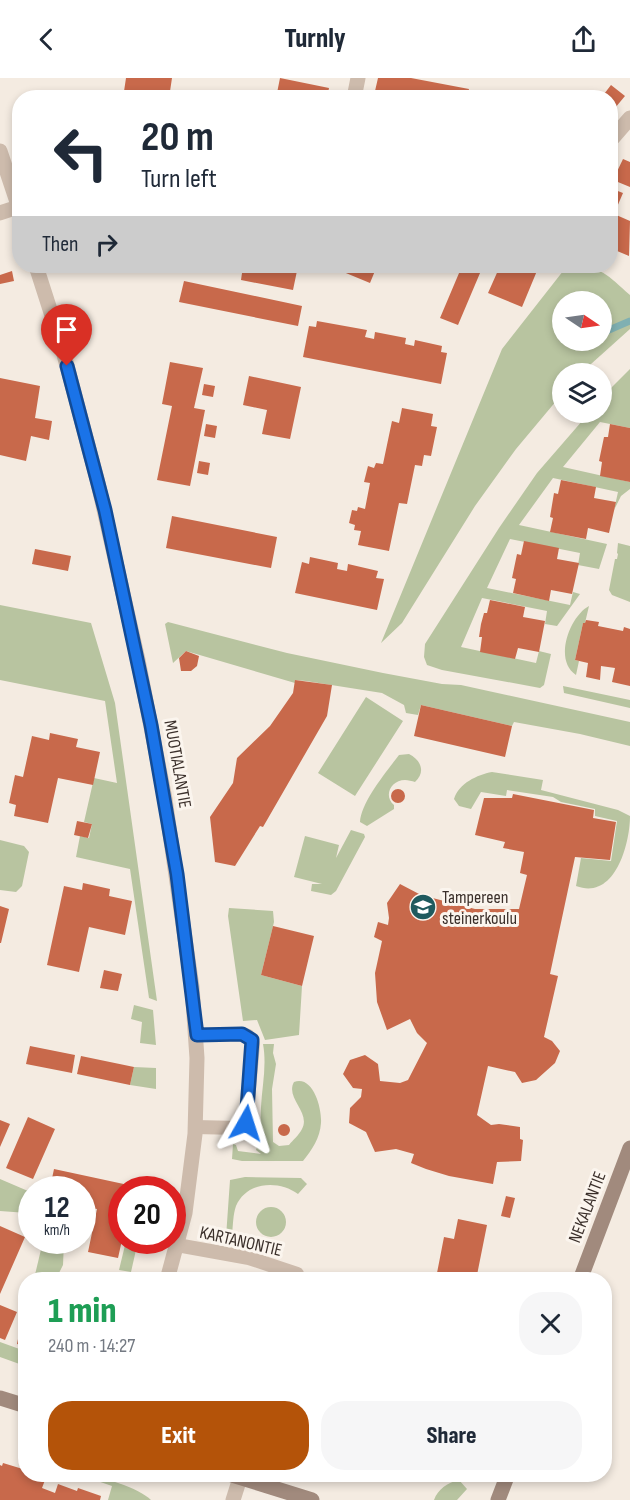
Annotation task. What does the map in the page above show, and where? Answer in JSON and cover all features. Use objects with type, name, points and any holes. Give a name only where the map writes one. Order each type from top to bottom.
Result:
[{"type":"main road","name":"NEKALANTIE","points":[[583,1272],[630,1148]]},
{"type":"main road","points":[[0,1398],[18,1404]]},
{"type":"main road","points":[[254,1482],[312,1500]]},
{"type":"main road","points":[[498,1500],[504,1482]]},
{"type":"street","points":[[618,132],[630,118]]},
{"type":"street","points":[[0,151],[12,188]]},
{"type":"street","name":"MUOTIALANTIE","points":[[38,273],[62,347],[103,501],[138,660],[170,831],[197,1035],[195,1126],[186,1205]]},
{"type":"street","name":"MUOTIALANTIE","points":[[169,1272],[174,1254]]},
{"type":"street","points":[[233,1500],[234,1482]]},
{"type":"lane","points":[[195,1126],[239,1128],[246,1123],[253,1044],[248,1036],[242,1034],[197,1035]]},
{"type":"lane","name":"KARTANONTIE","points":[[186,1247],[249,1258],[291,1272]]},
{"type":"green space","points":[[562,273],[603,273],[630,295],[630,329],[612,345],[612,291],[552,291],[552,351],[606,351],[592,363],[552,363],[552,406],[516,449],[475,506],[402,623],[381,643],[502,349]]},
{"type":"green space","points":[[630,369],[630,428],[605,423],[612,423],[612,387]]},
{"type":"green space","points":[[580,423],[599,423],[563,467],[630,482],[630,489],[621,496],[614,510],[618,492],[553,478],[519,525],[607,544],[599,569],[578,565],[580,553],[510,539],[487,588],[570,605],[573,592],[580,594],[557,626],[545,624],[547,611],[482,598],[461,647],[536,663],[539,651],[551,654],[544,685],[540,688],[442,670],[427,665],[424,657],[425,644],[537,473]]},
{"type":"green space","points":[[618,543],[630,546],[630,602],[612,595],[609,590],[618,554]]},
{"type":"green space","points":[[0,605],[91,623],[115,703],[157,1001],[149,998],[130,869],[76,857],[80,836],[89,838],[92,824],[84,822],[94,778],[117,783],[105,701],[0,680]]},
{"type":"green space","points":[[589,606],[575,660],[579,661],[576,675],[569,668],[565,649],[570,628],[582,611]]},
{"type":"green space","points":[[168,622],[287,653],[442,684],[461,685],[630,722],[630,746],[514,722],[512,726],[421,705],[418,715],[406,713],[404,705],[382,693],[306,681],[295,680],[295,683],[186,651],[173,663],[165,624]]},
{"type":"green space","points":[[563,686],[630,700],[630,708],[564,693]]},
{"type":"green space","points":[[366,697],[403,721],[355,796],[318,773]]},
{"type":"green space","points":[[409,754],[417,760],[421,767],[418,778],[415,782],[400,781],[392,786],[389,797],[394,809],[367,826],[360,822],[365,805],[382,778],[399,755]]},
{"type":"green space","points":[[492,772],[543,780],[541,790],[618,810],[630,816],[623,854],[610,878],[601,885],[590,888],[576,886],[581,858],[611,861],[617,821],[595,816],[595,809],[561,802],[553,797],[507,790],[506,796],[481,792],[471,809],[459,806],[454,799],[460,788],[480,775]]},
{"type":"green space","points":[[351,830],[364,834],[365,837],[336,891],[331,895],[311,891],[312,884],[322,884],[294,877],[305,836],[339,845],[336,858]]},
{"type":"green space","points":[[0,840],[24,846],[29,852],[22,886],[16,892],[0,890]]},
{"type":"green space","points":[[229,908],[273,911],[274,922],[261,975],[302,986],[299,1035],[265,1040],[257,1020],[243,1021],[228,916]]},
{"type":"green space","points":[[134,1005],[153,1010],[156,1045],[140,1043],[142,1022],[131,1019]]},
{"type":"green space","points":[[263,1044],[274,1044],[273,1053],[276,1064],[272,1089],[273,1142],[279,1146],[289,1145],[302,1129],[303,1117],[293,1094],[294,1082],[306,1083],[318,1102],[321,1117],[319,1134],[303,1161],[232,1159],[233,1144],[236,1145],[238,1151],[261,1154],[256,1150],[260,1133],[264,1076]]},
{"type":"green space","points":[[134,1067],[156,1068],[156,1089],[130,1085]]},
{"type":"green space","points":[[245,1177],[301,1178],[307,1184],[298,1194],[282,1186],[273,1185],[264,1185],[248,1192],[236,1206],[232,1235],[229,1238],[226,1237],[230,1180]]},
{"type":"green space","points":[[0,1179],[18,1187],[18,1212],[0,1211]]},
{"type":"green space","points":[[271,1207],[282,1211],[286,1222],[282,1233],[271,1237],[260,1233],[256,1222],[260,1211]]},
{"type":"green space","points":[[40,1254],[63,1254],[63,1265],[60,1272],[36,1272]]},
{"type":"green space","points":[[123,1254],[135,1254],[131,1272],[119,1270]]},
{"type":"green space","points":[[0,1342],[18,1348],[18,1363],[0,1357]]},
{"type":"green space","points":[[100,1482],[117,1483],[138,1491],[151,1500],[108,1500],[112,1486]]},
{"type":"green space","points":[[461,1482],[467,1489],[457,1500],[434,1500],[443,1487]]},
{"type":"building","points":[[126,78],[172,78],[170,90],[124,90]]},
{"type":"building","points":[[280,78],[329,88],[329,90],[278,90]]},
{"type":"building","points":[[378,78],[411,78],[469,89],[469,90],[375,90]]},
{"type":"building","points":[[611,85],[617,90],[607,90]]},
{"type":"building","points":[[618,90],[625,96],[618,104]]},
{"type":"building","points":[[623,159],[630,162],[630,187],[618,182],[618,170]]},
{"type":"building","points":[[618,191],[623,193],[618,205]]},
{"type":"building","points":[[618,216],[630,221],[629,256],[618,251]]},
{"type":"building","points":[[12,271],[14,281],[0,284],[0,275]]},
{"type":"building","points":[[242,273],[297,273],[293,290],[241,280]]},
{"type":"building","points":[[346,273],[374,273],[370,283]]},
{"type":"building","points":[[459,273],[480,273],[458,325],[440,318]]},
{"type":"building","points":[[497,273],[536,273],[522,307],[488,293]]},
{"type":"building","points":[[184,281],[302,306],[298,326],[179,302]]},
{"type":"building","points":[[317,321],[367,330],[365,337],[374,339],[375,332],[406,338],[405,344],[414,346],[415,340],[442,346],[441,352],[447,353],[441,384],[303,357],[309,326],[316,327]]},
{"type":"building","points":[[170,362],[203,368],[194,408],[205,410],[190,486],[157,480],[172,406],[162,404]]},
{"type":"building","points":[[249,376],[301,387],[290,439],[262,434],[267,410],[243,405]]},
{"type":"building","points":[[0,378],[40,386],[35,418],[52,421],[49,440],[31,436],[26,461],[0,455]]},
{"type":"building","points":[[204,384],[215,386],[213,397],[202,395]]},
{"type":"building","points":[[402,408],[433,414],[431,426],[437,427],[431,456],[424,455],[422,466],[415,465],[407,504],[399,503],[389,551],[358,545],[361,531],[354,530],[355,525],[349,523],[352,510],[357,511],[358,507],[365,509],[370,483],[364,482],[368,466],[374,468],[376,463],[383,464],[392,421],[399,423]]},
{"type":"building","points":[[206,424],[217,426],[215,438],[204,436]]},
{"type":"building","points":[[610,424],[630,428],[630,482],[600,476],[602,462],[599,461],[604,437],[608,437]]},
{"type":"building","points":[[199,461],[210,463],[208,475],[197,473]]},
{"type":"building","points":[[561,480],[596,487],[594,498],[616,502],[609,533],[588,528],[586,539],[550,532],[554,493],[558,494]]},
{"type":"building","points":[[172,516],[277,537],[271,568],[166,548]]},
{"type":"building","points":[[524,541],[559,548],[557,559],[579,563],[572,594],[551,590],[549,601],[513,593],[516,579],[512,578],[517,554],[521,555]]},
{"type":"building","points":[[35,549],[71,556],[68,571],[32,564]]},
{"type":"building","points":[[310,557],[338,563],[337,569],[347,571],[348,564],[378,571],[376,578],[384,579],[377,610],[295,593],[302,562],[309,564]]},
{"type":"building","points":[[490,600],[525,607],[523,617],[545,621],[539,652],[518,648],[515,659],[480,652],[481,624]]},
{"type":"building","points":[[586,620],[599,622],[598,626],[623,631],[624,627],[630,629],[630,686],[612,682],[615,668],[601,666],[600,680],[586,677],[588,663],[575,660],[583,623]]},
{"type":"building","points":[[186,651],[199,656],[197,666],[191,671],[181,671],[179,658]]},
{"type":"building","points":[[295,680],[332,685],[327,716],[263,827],[260,826],[235,866],[215,862],[210,817],[233,783],[237,758],[270,726],[293,693]]},
{"type":"building","points":[[421,705],[512,726],[505,757],[414,736]]},
{"type":"building","points":[[50,733],[78,739],[76,747],[100,752],[93,785],[58,778],[48,823],[14,816],[16,805],[9,803],[15,775],[23,777],[32,736],[49,740]]},
{"type":"building","points":[[395,789],[401,789],[405,796],[401,803],[395,803],[391,799],[391,793]]},
{"type":"building","points":[[513,794],[594,810],[593,818],[616,822],[610,860],[575,857],[550,974],[558,976],[544,1037],[552,1041],[560,1051],[555,1063],[536,1080],[522,1083],[515,1072],[488,1066],[477,1115],[491,1125],[520,1127],[520,1139],[523,1140],[521,1161],[497,1162],[493,1184],[449,1176],[426,1169],[411,1163],[414,1154],[396,1149],[375,1152],[366,1132],[349,1123],[350,1108],[361,1097],[362,1089],[353,1088],[343,1074],[350,1060],[365,1055],[378,1064],[380,1081],[400,1083],[408,1080],[427,1043],[417,1033],[410,1019],[387,1030],[377,1002],[375,973],[382,941],[374,937],[378,922],[388,925],[387,903],[400,884],[421,895],[475,909],[519,909],[527,875],[520,873],[524,852],[503,848],[505,842],[475,835],[484,798],[512,798]]},
{"type":"building","points":[[77,821],[92,824],[88,838],[74,835]]},
{"type":"building","points":[[83,883],[110,889],[109,896],[132,901],[125,935],[89,927],[79,972],[47,965],[64,886],[82,890]]},
{"type":"building","points":[[0,906],[9,909],[1,943],[0,943]]},
{"type":"building","points":[[273,926],[314,936],[302,986],[261,975]]},
{"type":"building","points":[[104,970],[122,974],[118,991],[100,988]]},
{"type":"building","points":[[30,1046],[75,1055],[72,1073],[26,1064]]},
{"type":"building","points":[[81,1056],[134,1067],[130,1085],[77,1074]]},
{"type":"building","points":[[28,1117],[55,1129],[34,1176],[26,1176],[6,1168]]},
{"type":"building","points":[[0,1120],[10,1124],[0,1147]]},
{"type":"building","points":[[286,1124],[290,1130],[286,1136],[282,1136],[278,1128]]},
{"type":"building","points":[[54,1169],[87,1176],[53,1176]]},
{"type":"building","points":[[96,1178],[108,1181],[108,1254],[119,1254],[118,1258],[96,1254]]},
{"type":"building","points":[[506,1196],[515,1198],[510,1218],[501,1216]]},
{"type":"building","points":[[458,1219],[487,1225],[478,1272],[437,1272],[444,1237],[454,1239]]},
{"type":"building","points":[[0,1226],[18,1234],[18,1253],[0,1294]]},
{"type":"building","points":[[0,1305],[17,1312],[5,1340],[0,1338]]},
{"type":"building","points":[[3,1463],[18,1468],[18,1482],[44,1482],[42,1488],[55,1493],[58,1484],[77,1491],[78,1488],[101,1496],[100,1500],[0,1500],[0,1465],[2,1466]]},
{"type":"waterway","points":[[612,329],[630,321]]},
{"type":"place","name":"Tampereen steinerkoulu","points":[[423,907]]},
{"type":"route","points":[[67,366],[105,510],[151,725],[177,874],[197,1035],[242,1034],[252,1040],[246,1123]]}]
